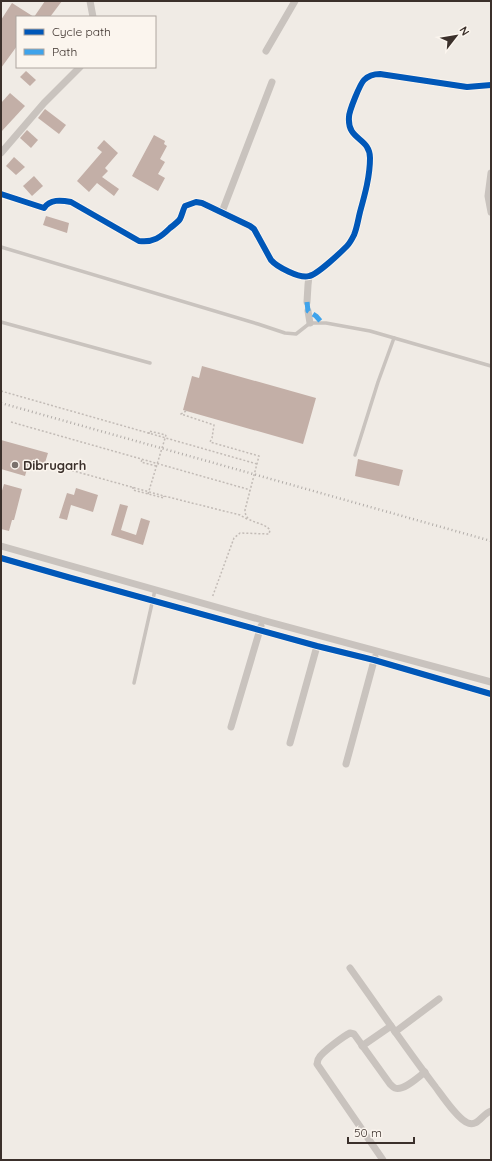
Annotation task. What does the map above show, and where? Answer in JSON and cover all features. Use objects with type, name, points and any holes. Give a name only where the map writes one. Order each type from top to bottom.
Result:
[{"type":"street","points":[[90,1],[93,16]]},
{"type":"street","points":[[266,51],[295,1]]},
{"type":"street","points":[[1,153],[44,103],[79,68]]},
{"type":"street","points":[[1,194],[44,208],[49,202],[62,200],[71,202],[139,242],[156,240],[180,219],[185,206],[196,202],[202,203],[254,229],[271,260],[280,268],[301,276],[309,276],[318,271],[350,242],[354,235],[359,218],[369,169],[370,151],[351,131],[349,116],[364,80],[374,74],[380,74],[467,88],[491,86]]},
{"type":"street","points":[[222,212],[272,82]]},
{"type":"street","points":[[491,173],[488,196],[491,212]]},
{"type":"street","points":[[307,302],[309,276]]},
{"type":"street","points":[[308,311],[310,323]]},
{"type":"street","points":[[1,546],[209,606],[491,682]]},
{"type":"street","points":[[1,558],[318,646],[374,660],[491,694]]},
{"type":"street","points":[[231,726],[261,630],[262,620]]},
{"type":"street","points":[[290,743],[318,646]]},
{"type":"street","points":[[346,764],[377,651]]},
{"type":"street","points":[[350,968],[454,1111],[466,1123],[470,1124],[477,1122],[491,1111]]},
{"type":"street","points":[[362,1046],[393,1029],[439,999]]},
{"type":"street","points":[[383,1160],[317,1064],[318,1059],[322,1054],[350,1033],[354,1034],[390,1084],[395,1088],[405,1086],[425,1072]]},
{"type":"lane","points":[[1,247],[243,319],[285,333],[296,334],[310,323],[326,323],[370,331],[491,366]]},
{"type":"lane","points":[[1,322],[150,363]]},
{"type":"lane","points":[[355,455],[376,388],[394,338]]},
{"type":"lane","points":[[134,682],[155,590]]},
{"type":"path","points":[[1,391],[257,464]]},
{"type":"path","points":[[186,411],[181,414],[214,424],[210,442],[259,456],[245,510],[247,519]]},
{"type":"path","points":[[11,422],[250,491]]},
{"type":"path","points":[[148,494],[166,436],[149,431],[149,434]]},
{"type":"path","points":[[142,460],[141,462],[156,466]]},
{"type":"path","points":[[45,463],[164,496],[240,515],[267,527],[270,530],[269,534],[240,533],[234,538],[209,606]]},
{"type":"path","points":[[133,487],[133,490],[164,498],[164,496]]},
{"type":"building","points":[[45,1],[62,1],[51,16],[35,16]]},
{"type":"building","points":[[12,3],[32,16],[16,16],[16,47],[1,68],[1,20]]},
{"type":"building","points":[[26,71],[36,80],[30,86],[20,77]]},
{"type":"building","points":[[10,93],[25,106],[1,132],[1,103]]},
{"type":"building","points":[[45,109],[66,125],[59,134],[38,118]]},
{"type":"building","points":[[27,130],[38,140],[31,148],[20,138]]},
{"type":"building","points":[[154,135],[165,141],[164,144],[167,146],[160,159],[165,162],[158,174],[165,178],[158,191],[132,176]]},
{"type":"building","points":[[104,140],[118,153],[105,168],[108,171],[102,177],[119,189],[114,196],[97,183],[89,192],[77,181],[102,152],[97,148]]},
{"type":"building","points":[[14,157],[25,167],[16,175],[6,166]]},
{"type":"building","points":[[34,176],[43,186],[32,196],[23,186]]},
{"type":"building","points":[[46,216],[69,223],[67,233],[43,225]]},
{"type":"building","points":[[202,366],[316,398],[303,444],[183,410],[192,376],[199,378]]},
{"type":"building","points":[[1,440],[48,453],[44,466],[29,462],[25,476],[1,469]]},
{"type":"building","points":[[358,459],[403,470],[399,486],[355,476]]},
{"type":"building","points":[[4,484],[22,489],[14,520],[12,520],[9,531],[1,529],[1,494]]},
{"type":"building","points":[[76,488],[98,495],[93,512],[71,505],[67,520],[59,518],[67,493],[74,495]]},
{"type":"building","points":[[120,504],[128,506],[121,530],[136,535],[141,518],[150,521],[143,545],[111,535]]},
{"type":"railway","points":[[1,403],[491,541]]},
{"type":"marked path","points":[[307,302],[308,311],[316,316],[322,323]]},
{"type":"cycle path","points":[[1,194],[44,208],[46,205],[53,202],[71,202],[139,241],[156,239],[176,224],[180,219],[185,206],[196,202],[202,203],[254,229],[271,260],[278,266],[300,276],[309,276],[323,268],[347,246],[356,230],[367,185],[370,158],[369,151],[366,146],[351,131],[349,117],[355,98],[364,80],[367,77],[380,74],[467,87],[491,85]]},
{"type":"cycle path","points":[[1,558],[317,646],[374,660],[491,694]]},
{"type":"place","name":"Dibrugarh","points":[[15,465]]}]
